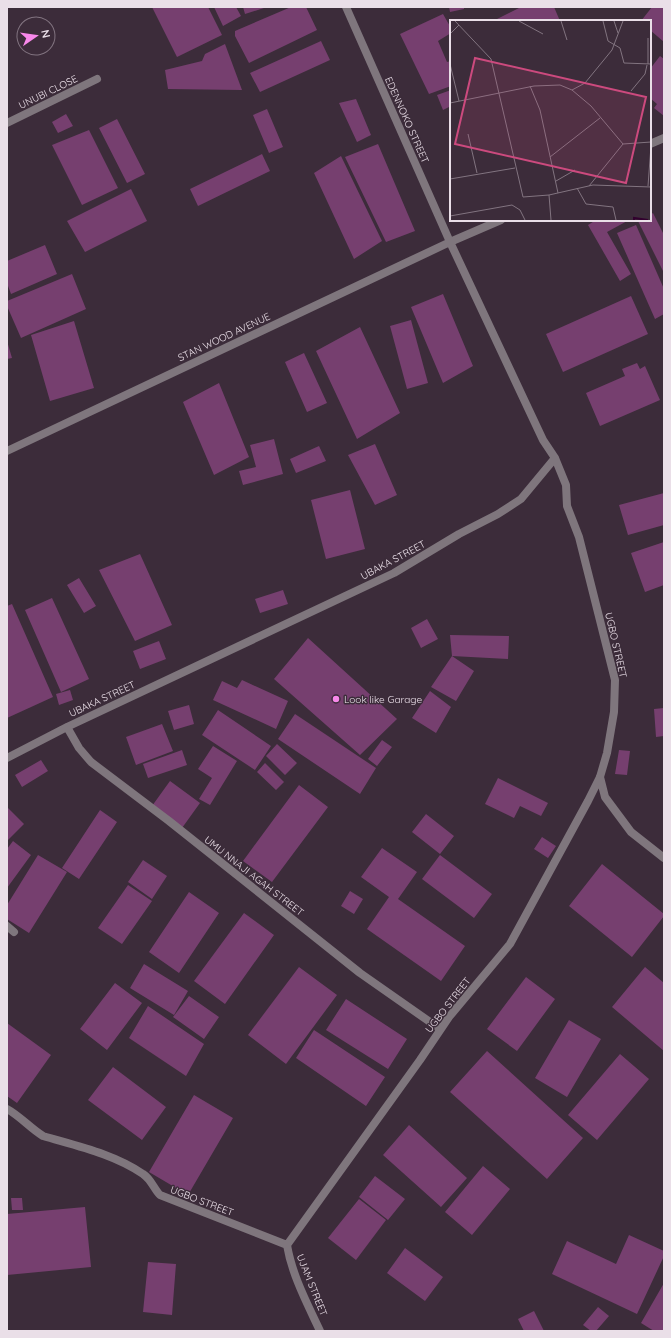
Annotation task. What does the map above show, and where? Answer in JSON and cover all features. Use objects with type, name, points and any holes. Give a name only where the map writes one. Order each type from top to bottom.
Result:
[{"type":"street","name":"EDENNOKO STREET","points":[[346,7],[450,242]]},
{"type":"street","name":"UNUBI CLOSE","points":[[7,123],[97,78]]},
{"type":"street","points":[[651,144],[664,138]]},
{"type":"street","name":"STAN WOOD AVENUE","points":[[7,451],[450,242],[499,221]]},
{"type":"street","points":[[450,242],[543,440],[555,458]]},
{"type":"street","name":"UBAKA STREET","points":[[7,758],[67,727],[394,573],[459,534],[498,514],[521,499],[555,458]]},
{"type":"street","name":"UGBO STREET","points":[[7,1109],[33,1130],[43,1136],[108,1155],[144,1174],[151,1181],[155,1190],[160,1195],[287,1245],[440,1029],[510,944],[600,778],[607,753],[614,712],[615,680],[579,537],[568,506],[566,485],[555,458]]},
{"type":"street","name":"UMU NNAJI AGAH STREET","points":[[67,727],[79,748],[92,762],[169,821],[360,973],[440,1029]]},
{"type":"street","points":[[600,778],[605,797],[631,832],[664,858]]},
{"type":"street","points":[[7,926],[14,932]]},
{"type":"street","name":"UJAM STREET","points":[[287,1245],[289,1258],[296,1277],[320,1331]]},
{"type":"building","points":[[152,7],[208,7],[222,35],[177,57]]},
{"type":"building","points":[[214,7],[236,7],[241,16],[223,26]]},
{"type":"building","points":[[243,7],[267,7],[245,14]]},
{"type":"building","points":[[291,7],[306,7],[317,30],[249,63],[235,36],[235,31]]},
{"type":"building","points":[[449,7],[464,7],[464,9],[450,12]]},
{"type":"building","points":[[521,7],[554,7],[560,20],[495,20]]},
{"type":"building","points":[[652,7],[664,7],[664,42],[651,31],[651,20],[642,20]]},
{"type":"building","points":[[443,14],[450,26],[450,34],[438,41],[447,62],[450,61],[450,86],[429,94],[400,34]]},
{"type":"building","points":[[321,41],[330,60],[260,92],[250,73]]},
{"type":"building","points":[[225,44],[242,90],[168,89],[165,70],[202,61],[205,54]]},
{"type":"building","points":[[660,56],[664,59],[664,116],[654,108],[657,104],[651,99],[651,68]]},
{"type":"building","points":[[450,90],[450,106],[443,110],[437,95]]},
{"type":"building","points":[[356,99],[371,135],[357,142],[339,103]]},
{"type":"building","points":[[267,109],[283,147],[269,153],[253,115]]},
{"type":"building","points":[[66,114],[73,126],[58,133],[52,122]]},
{"type":"building","points":[[117,119],[145,174],[127,183],[99,128]]},
{"type":"building","points":[[89,130],[118,188],[82,205],[52,145]]},
{"type":"building","points":[[378,144],[415,231],[386,242],[345,157]]},
{"type":"building","points":[[262,154],[270,171],[198,206],[190,189]]},
{"type":"building","points":[[341,156],[382,241],[354,259],[314,173]]},
{"type":"building","points":[[131,189],[147,221],[85,252],[67,221]]},
{"type":"building","points":[[653,213],[664,235],[664,273],[638,221],[651,221],[651,214]]},
{"type":"building","points":[[594,221],[627,221],[607,232],[631,274],[620,281],[588,225]]},
{"type":"building","points":[[636,225],[664,289],[664,314],[655,319],[617,233]]},
{"type":"building","points":[[45,245],[57,274],[11,294],[7,283],[7,261]]},
{"type":"building","points":[[72,274],[86,309],[21,338],[7,306],[7,301]]},
{"type":"building","points":[[443,294],[473,366],[443,383],[411,307]]},
{"type":"building","points":[[631,296],[648,334],[563,372],[546,334]]},
{"type":"building","points":[[411,320],[428,383],[407,389],[390,326]]},
{"type":"building","points":[[74,321],[94,388],[50,401],[31,335]]},
{"type":"building","points":[[360,327],[400,413],[357,439],[316,351]]},
{"type":"building","points":[[7,341],[12,358],[7,359]]},
{"type":"building","points":[[304,353],[327,403],[307,412],[285,362]]},
{"type":"building","points":[[637,363],[640,369],[645,366],[660,400],[600,426],[586,393],[625,376],[622,369]]},
{"type":"building","points":[[219,383],[249,457],[214,475],[183,402]]},
{"type":"building","points":[[274,439],[283,474],[243,485],[239,471],[256,467],[250,445]]},
{"type":"building","points":[[375,444],[397,495],[375,505],[348,455]]},
{"type":"building","points":[[319,446],[326,461],[296,473],[290,459]]},
{"type":"building","points":[[350,490],[365,549],[326,559],[311,500]]},
{"type":"building","points":[[664,493],[664,525],[628,535],[619,505]]},
{"type":"building","points":[[664,542],[664,585],[645,592],[631,553]]},
{"type":"building","points":[[140,554],[172,625],[135,641],[99,570]]},
{"type":"building","points":[[79,578],[96,606],[84,613],[67,585]]},
{"type":"building","points":[[283,590],[288,604],[260,613],[255,599]]},
{"type":"building","points":[[52,598],[89,679],[61,692],[25,610]]},
{"type":"building","points":[[12,604],[53,697],[7,718],[7,606]]},
{"type":"building","points":[[427,619],[438,639],[421,648],[411,628]]},
{"type":"building","points":[[450,635],[509,636],[508,659],[452,656]]},
{"type":"building","name":"Look like Garage","points":[[308,638],[397,719],[360,755],[274,679]]},
{"type":"building","points":[[159,641],[166,659],[140,669],[133,651]]},
{"type":"building","points":[[452,656],[474,671],[456,701],[431,687]]},
{"type":"building","points":[[242,680],[288,701],[276,729],[213,700],[222,681],[237,688]]},
{"type":"building","points":[[70,690],[73,700],[59,705],[56,694]]},
{"type":"building","points":[[430,691],[451,707],[436,733],[412,718]]},
{"type":"building","points":[[189,705],[194,724],[174,730],[168,711]]},
{"type":"building","points":[[664,708],[664,736],[656,737],[654,709]]},
{"type":"building","points":[[218,710],[271,746],[255,770],[202,735]]},
{"type":"building","points":[[295,714],[376,768],[360,794],[278,739]]},
{"type":"building","points":[[162,724],[173,751],[136,765],[126,737]]},
{"type":"building","points":[[382,740],[392,747],[377,766],[368,759]]},
{"type":"building","points":[[277,744],[297,763],[285,775],[266,756]]},
{"type":"building","points":[[213,746],[237,761],[210,805],[199,799],[212,778],[198,769]]},
{"type":"building","points":[[182,750],[187,765],[148,778],[143,764]]},
{"type":"building","points":[[619,750],[630,751],[627,775],[615,774]]},
{"type":"building","points":[[41,760],[48,771],[22,787],[15,775]]},
{"type":"building","points":[[265,763],[284,782],[276,790],[257,772]]},
{"type":"building","points":[[498,778],[548,803],[541,816],[520,806],[514,818],[485,804]]},
{"type":"building","points":[[170,781],[200,803],[182,828],[152,806]]},
{"type":"building","points":[[299,785],[328,807],[272,882],[243,861]]},
{"type":"building","points":[[7,807],[24,824],[7,841]]},
{"type":"building","points":[[100,810],[117,822],[79,879],[62,868]]},
{"type":"building","points":[[426,814],[454,836],[440,854],[412,832]]},
{"type":"building","points":[[542,837],[556,846],[548,858],[534,849]]},
{"type":"building","points":[[13,841],[31,855],[7,888],[7,849]]},
{"type":"building","points":[[382,848],[417,872],[398,899],[465,946],[441,981],[367,929],[389,897],[361,877]]},
{"type":"building","points":[[38,855],[67,872],[29,933],[7,919],[7,905]]},
{"type":"building","points":[[440,855],[492,894],[474,918],[422,879]]},
{"type":"building","points":[[143,860],[167,876],[152,899],[128,882]]},
{"type":"building","points":[[602,864],[664,914],[632,957],[569,906]]},
{"type":"building","points":[[128,885],[152,901],[122,944],[98,928]]},
{"type":"building","points":[[350,891],[363,899],[354,914],[341,906]]},
{"type":"building","points":[[189,892],[219,913],[179,973],[149,952]]},
{"type":"building","points":[[244,913],[274,935],[225,1004],[194,981]]},
{"type":"building","points":[[144,964],[188,991],[174,1015],[130,988]]},
{"type":"building","points":[[299,967],[337,995],[286,1064],[248,1035]]},
{"type":"building","points":[[645,967],[664,983],[664,1051],[612,1007]]},
{"type":"building","points":[[526,977],[555,999],[517,1051],[487,1029]]},
{"type":"building","points":[[115,983],[142,1003],[107,1050],[80,1029]]},
{"type":"building","points":[[189,996],[219,1017],[204,1039],[173,1017]]},
{"type":"building","points":[[346,999],[407,1039],[388,1069],[326,1030]]},
{"type":"building","points":[[148,1006],[204,1044],[186,1076],[129,1038]]},
{"type":"building","points":[[569,1020],[601,1039],[567,1097],[535,1078]]},
{"type":"building","points":[[7,1023],[51,1055],[17,1103],[7,1096]]},
{"type":"building","points":[[314,1030],[385,1077],[366,1106],[296,1058]]},
{"type":"building","points":[[487,1051],[583,1138],[547,1179],[450,1092]]},
{"type":"building","points":[[620,1054],[649,1079],[597,1140],[568,1115]]},
{"type":"building","points":[[113,1067],[166,1107],[142,1140],[88,1100]]},
{"type":"building","points":[[194,1095],[233,1118],[188,1195],[149,1172]]},
{"type":"building","points":[[409,1125],[467,1178],[441,1207],[383,1155]]},
{"type":"building","points":[[483,1166],[510,1189],[472,1235],[445,1212]]},
{"type":"building","points":[[375,1176],[405,1199],[388,1220],[359,1197]]},
{"type":"building","points":[[11,1198],[22,1198],[23,1210],[12,1210]]},
{"type":"building","points":[[359,1199],[386,1220],[356,1260],[328,1238]]},
{"type":"building","points":[[85,1207],[91,1267],[7,1275],[7,1214]]},
{"type":"building","points":[[629,1235],[664,1251],[664,1256],[637,1314],[552,1274],[567,1241],[616,1264]]},
{"type":"building","points":[[405,1248],[443,1277],[425,1301],[387,1273]]},
{"type":"building","points":[[148,1262],[176,1264],[172,1315],[143,1312]]},
{"type":"building","points":[[664,1283],[664,1331],[654,1331],[641,1323]]},
{"type":"building","points":[[598,1307],[609,1316],[596,1331],[591,1331],[583,1325]]},
{"type":"building","points":[[534,1311],[544,1331],[524,1331],[518,1319]]},
{"type":"place","name":"Look like Garage","points":[[336,699]]}]
